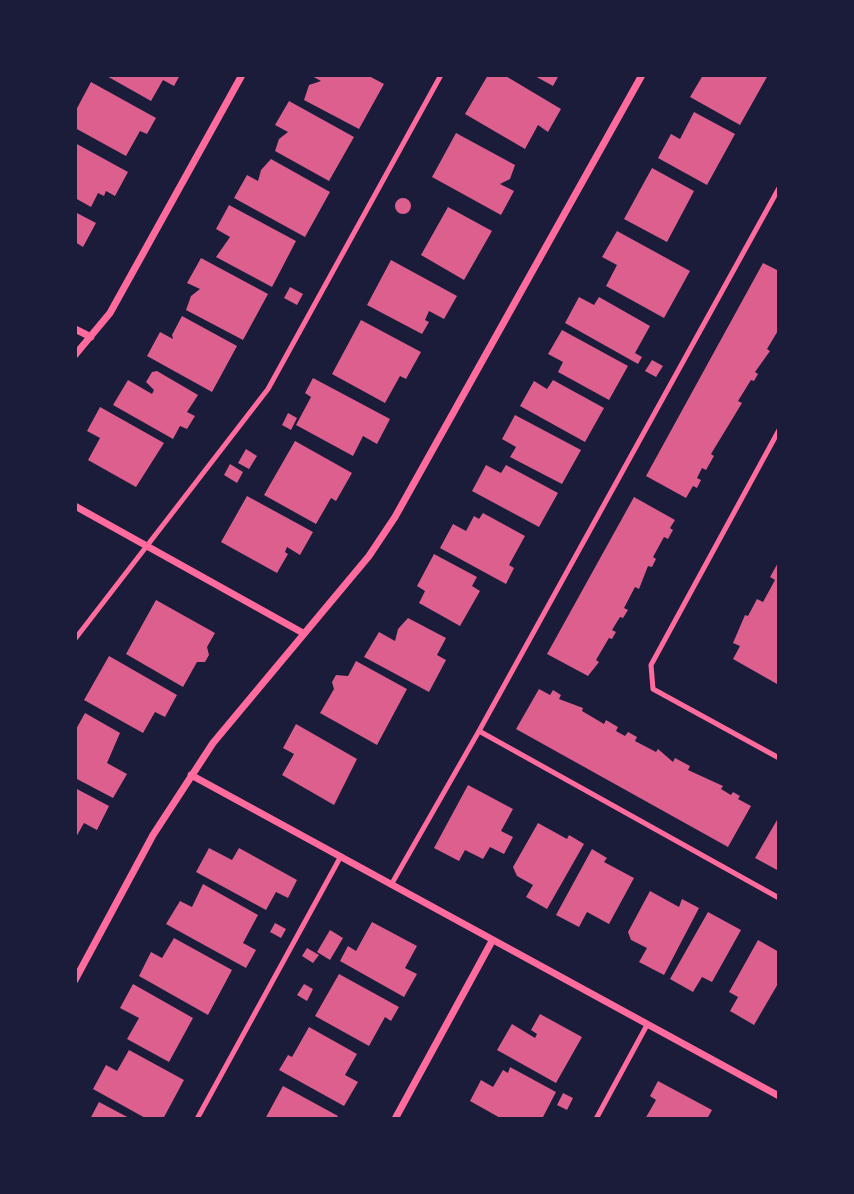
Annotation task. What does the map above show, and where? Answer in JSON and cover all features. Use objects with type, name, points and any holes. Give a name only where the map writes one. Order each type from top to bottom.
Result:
[{"type":"street","points":[[75,355],[116,304],[242,75]]},
{"type":"street","points":[[75,980],[153,835],[212,743],[369,555],[395,517],[642,75]]},
{"type":"street","points":[[75,329],[91,337]]},
{"type":"street","points":[[75,506],[303,633]]},
{"type":"street","points":[[191,775],[779,1096]]},
{"type":"street","points":[[395,1119],[492,941]]},
{"type":"lane","points":[[75,639],[268,389],[441,75]]},
{"type":"lane","points":[[391,885],[779,188]]},
{"type":"lane","points":[[779,430],[652,665],[653,689],[779,758]]},
{"type":"lane","points":[[479,731],[779,898]]},
{"type":"lane","points":[[197,1119],[341,856]]},
{"type":"lane","points":[[596,1119],[648,1025]]},
{"type":"building","points":[[105,75],[180,75],[174,86],[163,80],[151,101]]},
{"type":"building","points":[[310,75],[367,75],[384,84],[359,129],[304,100],[309,85],[321,81]]},
{"type":"building","points":[[488,75],[504,75],[561,109],[548,132],[538,125],[525,149],[465,114]]},
{"type":"building","points":[[533,75],[559,75],[553,86]]},
{"type":"building","points":[[703,75],[768,75],[740,125],[690,97]]},
{"type":"building","points":[[91,82],[156,118],[147,134],[140,131],[126,156],[75,128],[75,112]]},
{"type":"building","points":[[289,101],[354,137],[329,181],[275,151],[279,139],[288,132],[275,125]]},
{"type":"building","points":[[694,112],[735,134],[707,185],[658,158],[671,134],[680,139]]},
{"type":"building","points":[[456,133],[515,165],[510,179],[500,184],[514,191],[501,215],[432,177]]},
{"type":"building","points":[[75,143],[128,172],[115,196],[106,191],[104,196],[98,193],[91,207],[75,198]]},
{"type":"building","points":[[271,159],[330,192],[305,237],[234,198],[247,175],[258,181],[261,170]]},
{"type":"building","points":[[652,168],[694,191],[667,242],[624,219]]},
{"type":"building","points":[[400,198],[406,198],[411,206],[409,212],[400,214],[395,209],[395,203]]},
{"type":"building","points":[[229,205],[296,241],[272,287],[216,257],[230,237],[216,229]]},
{"type":"building","points":[[448,207],[492,231],[464,280],[421,255]]},
{"type":"building","points":[[75,212],[96,223],[83,247],[75,242]]},
{"type":"building","points":[[617,231],[690,271],[664,318],[606,286],[617,265],[602,257]]},
{"type":"building","points":[[201,258],[268,294],[243,340],[186,310],[191,296],[200,289],[187,283]]},
{"type":"building","points":[[391,260],[457,296],[444,319],[429,311],[425,320],[429,322],[422,334],[367,305]]},
{"type":"building","points":[[763,263],[779,271],[779,329],[767,349],[770,351],[755,372],[758,374],[738,401],[742,403],[711,454],[714,456],[706,470],[702,468],[697,478],[701,480],[697,488],[693,486],[686,498],[646,476]]},
{"type":"building","points":[[290,287],[303,294],[297,305],[284,298]]},
{"type":"building","points":[[579,297],[594,305],[599,297],[650,326],[635,353],[642,357],[638,364],[565,323]]},
{"type":"building","points":[[182,316],[237,346],[212,392],[147,356],[160,332],[173,339],[172,335]]},
{"type":"building","points":[[361,320],[421,352],[406,379],[400,376],[385,403],[332,374]]},
{"type":"building","points":[[562,330],[628,366],[609,400],[558,372],[563,362],[548,354]]},
{"type":"building","points":[[652,360],[663,366],[656,377],[645,371]]},
{"type":"building","points":[[157,371],[198,395],[187,412],[195,416],[187,429],[180,426],[173,439],[113,405],[128,380],[152,394],[154,390],[146,382],[152,372]]},
{"type":"building","points":[[313,378],[390,419],[377,444],[363,436],[353,456],[296,425],[311,397],[305,393]]},
{"type":"building","points":[[553,380],[604,408],[585,442],[520,406],[534,381],[547,389]]},
{"type":"building","points":[[100,407],[164,443],[136,487],[88,460],[100,438],[87,431]]},
{"type":"building","points":[[288,413],[297,418],[291,430],[282,425]]},
{"type":"building","points":[[515,415],[581,450],[562,484],[510,457],[516,447],[502,439]]},
{"type":"building","points":[[295,441],[352,473],[336,501],[331,498],[316,524],[264,495]]},
{"type":"building","points":[[246,449],[257,456],[249,469],[238,463]]},
{"type":"building","points":[[230,464],[243,472],[237,483],[224,475]]},
{"type":"building","points":[[486,465],[501,473],[506,465],[558,493],[539,527],[472,491]]},
{"type":"building","points":[[247,496],[313,532],[300,555],[287,547],[285,552],[288,554],[277,573],[221,542]]},
{"type":"building","points":[[634,497],[675,520],[670,528],[673,530],[668,539],[664,537],[653,557],[656,559],[652,567],[648,566],[639,589],[635,587],[624,608],[628,610],[612,630],[616,632],[612,639],[609,638],[596,660],[599,662],[588,676],[547,654]]},
{"type":"building","points":[[483,513],[525,536],[509,565],[514,568],[506,584],[440,548],[453,524],[466,531],[474,516],[479,519]]},
{"type":"building","points":[[434,554],[477,577],[472,586],[480,591],[460,626],[419,603],[425,591],[417,586]]},
{"type":"building","points":[[779,561],[777,684],[733,659],[740,646],[733,643],[745,615],[748,616],[757,599],[763,602],[775,580],[770,577]]},
{"type":"building","points":[[156,600],[215,633],[207,647],[209,655],[205,662],[197,662],[183,687],[126,654]]},
{"type":"building","points":[[408,618],[446,638],[437,655],[446,660],[429,692],[364,657],[379,632],[395,641],[398,629]]},
{"type":"building","points":[[109,656],[177,695],[165,717],[155,712],[143,733],[84,700]]},
{"type":"building","points":[[356,661],[407,689],[377,745],[320,713],[334,689],[332,682],[336,675],[348,676]]},
{"type":"building","points":[[539,689],[550,695],[553,690],[561,695],[559,699],[583,708],[582,711],[604,724],[606,720],[618,727],[616,731],[625,736],[628,732],[637,737],[635,741],[656,752],[658,749],[673,762],[675,758],[690,766],[688,770],[723,786],[721,789],[731,795],[733,792],[740,796],[738,799],[751,806],[728,847],[516,729]]},
{"type":"building","points":[[85,713],[120,733],[107,763],[127,774],[113,798],[75,778],[75,731]]},
{"type":"building","points":[[296,724],[357,759],[334,805],[282,775],[294,754],[283,748]]},
{"type":"building","points":[[468,785],[513,809],[501,831],[513,837],[504,854],[490,847],[483,859],[465,850],[459,861],[434,848]]},
{"type":"building","points":[[75,788],[109,806],[97,830],[84,823],[75,839]]},
{"type":"building","points":[[777,820],[779,821],[779,871],[755,858]]},
{"type":"building","points":[[538,823],[567,839],[569,835],[584,844],[547,909],[526,897],[533,885],[517,876],[513,867]]},
{"type":"building","points":[[209,848],[232,860],[239,848],[297,880],[288,898],[276,892],[266,910],[196,872]]},
{"type":"building","points":[[592,849],[607,858],[604,862],[634,878],[609,924],[587,912],[579,927],[556,915]]},
{"type":"building","points":[[203,884],[258,915],[243,943],[256,950],[246,968],[166,924],[180,901],[192,907]]},
{"type":"building","points":[[650,891],[679,907],[682,899],[699,908],[664,975],[639,962],[647,948],[631,940],[628,932]]},
{"type":"building","points":[[708,912],[741,930],[712,982],[702,977],[693,992],[670,979]]},
{"type":"building","points":[[372,922],[417,946],[405,968],[417,974],[404,997],[340,961],[348,946],[356,951]]},
{"type":"building","points":[[275,923],[286,929],[281,938],[270,932]]},
{"type":"building","points":[[330,930],[343,938],[330,960],[317,952]]},
{"type":"building","points":[[174,938],[232,970],[208,1015],[139,976],[151,952],[162,958]]},
{"type":"building","points":[[758,940],[779,952],[779,982],[754,1025],[730,1011],[738,997],[729,992]]},
{"type":"building","points":[[307,948],[319,955],[313,963],[302,956]]},
{"type":"building","points":[[339,974],[399,1007],[391,1021],[385,1017],[369,1046],[315,1016]]},
{"type":"building","points":[[133,984],[193,1018],[169,1062],[127,1039],[139,1018],[120,1008]]},
{"type":"building","points":[[304,984],[313,989],[307,1001],[297,995]]},
{"type":"building","points":[[540,1014],[582,1037],[556,1083],[497,1050],[512,1024],[535,1038],[537,1034],[531,1030]]},
{"type":"building","points":[[309,1027],[357,1054],[345,1075],[358,1082],[344,1106],[279,1070],[288,1055],[292,1057]]},
{"type":"building","points":[[129,1050],[184,1080],[163,1119],[147,1119],[93,1089],[106,1065],[117,1071]]},
{"type":"building","points":[[510,1067],[556,1092],[542,1119],[502,1119],[470,1101],[481,1080],[493,1087],[503,1070],[508,1073]]},
{"type":"building","points":[[658,1081],[712,1110],[707,1119],[645,1119],[656,1100],[650,1096]]},
{"type":"building","points":[[283,1086],[338,1116],[336,1119],[265,1119]]},
{"type":"building","points":[[563,1093],[573,1098],[567,1110],[557,1105]]},
{"type":"building","points":[[99,1102],[131,1119],[90,1119]]}]
